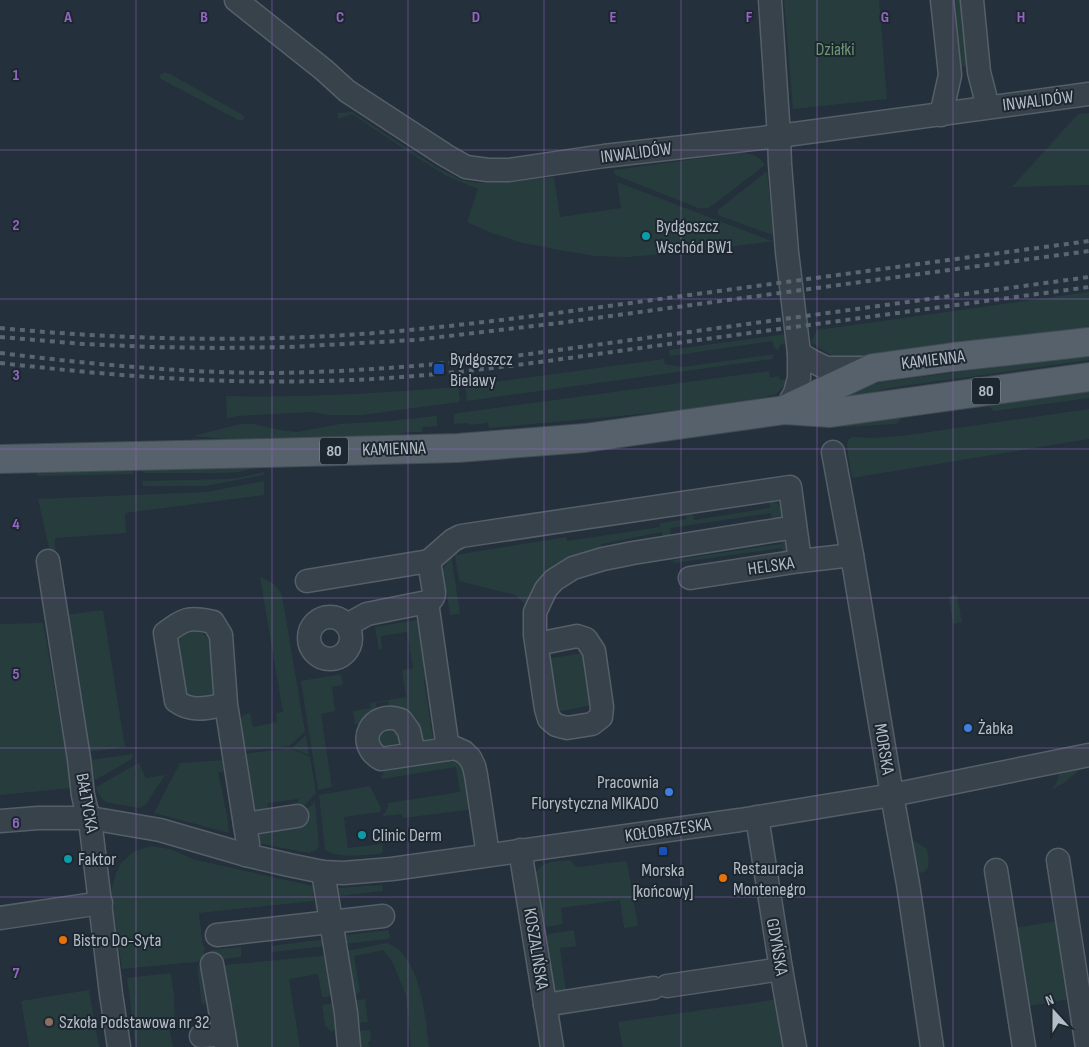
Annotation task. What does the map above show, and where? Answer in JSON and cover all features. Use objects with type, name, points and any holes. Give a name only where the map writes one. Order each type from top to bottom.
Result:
[{"type":"main road","name":"KAMIENNA","points":[[786,410],[873,368],[1089,342]]},
{"type":"main road","name":"KAMIENNA","points":[[0,459],[458,448],[585,438],[786,410],[830,413],[1089,377]]},
{"type":"street","name":"INWALIDÓW","points":[[236,0],[324,70],[347,91],[413,135],[466,167],[488,170],[509,170],[604,156],[779,136],[1089,94]]},
{"type":"street","points":[[770,0],[780,164],[799,353],[799,378],[795,393],[786,410]]},
{"type":"street","points":[[941,115],[950,75],[942,0]]},
{"type":"street","points":[[972,0],[979,72],[988,107]]},
{"type":"street","points":[[950,75],[979,72]]},
{"type":"street","points":[[799,353],[826,368],[873,368]]},
{"type":"street","name":"MORSKA","points":[[833,452],[908,884],[932,1047]]},
{"type":"street","points":[[307,581],[429,561],[453,540],[461,536],[790,487],[800,561]]},
{"type":"street","points":[[537,644],[535,612],[540,600],[554,580],[568,570],[584,564],[633,553],[795,526]]},
{"type":"street","name":"HELSKA","points":[[690,578],[852,555]]},
{"type":"street","name":"BAŁTYCKA","points":[[48,560],[86,808],[90,818],[119,1047]]},
{"type":"street","points":[[347,625],[367,614],[432,600],[434,596],[429,561]]},
{"type":"street","points":[[427,602],[448,749]]},
{"type":"street","points":[[226,704],[248,844],[246,854]]},
{"type":"street","points":[[414,754],[455,748],[464,752],[470,758],[478,784],[488,855]]},
{"type":"street","name":"KOŁOBRZESKA","points":[[0,821],[38,818],[90,818],[160,830],[289,865],[323,872],[343,873],[391,869],[892,796],[1089,755]]},
{"type":"street","points":[[245,824],[297,816]]},
{"type":"street","name":"GDYŃSKA","points":[[756,817],[795,1046]]},
{"type":"street","name":"KOSZALIŃSKA","points":[[520,850],[552,1047]]},
{"type":"street","points":[[1058,860],[1087,1047]]},
{"type":"street","points":[[996,870],[1024,1047]]},
{"type":"street","points":[[323,872],[346,1013],[349,1047]]},
{"type":"street","points":[[0,918],[101,903]]},
{"type":"street","points":[[218,935],[383,916]]},
{"type":"street","points":[[201,1036],[225,1040],[212,964]]},
{"type":"street","points":[[545,1005],[781,969]]},
{"type":"green space","name":"Działki","points":[[784,0],[879,0],[887,99],[793,109]]},
{"type":"green space","points":[[947,0],[967,0],[973,66],[952,67]]},
{"type":"green space","points":[[165,72],[243,115],[243,120],[238,120],[161,79],[160,75]]},
{"type":"green space","points":[[352,112],[436,167],[461,180],[477,183],[494,183],[554,177],[560,217],[621,208],[617,182],[776,241],[628,257],[595,256],[519,242],[467,222],[478,189],[447,176],[352,114],[338,119],[338,113]]},
{"type":"green space","points":[[1089,113],[1089,185],[1012,187],[1078,114]]},
{"type":"green space","points":[[740,153],[755,156],[761,159],[765,165],[708,208],[698,208],[615,175],[614,170]]},
{"type":"green space","points":[[767,171],[773,235],[720,216],[717,212],[719,209]]},
{"type":"green space","points":[[1089,292],[1089,330],[836,363],[835,358],[811,342],[817,330]]},
{"type":"green space","points":[[786,334],[787,343],[780,345],[777,350],[774,348],[772,341],[670,356],[669,350]]},
{"type":"green space","points":[[773,355],[773,359],[467,401],[465,386],[664,359],[665,364],[682,367]]},
{"type":"green space","points":[[1089,355],[1089,360],[889,388],[856,400],[840,402],[838,391],[883,382]]},
{"type":"green space","points":[[769,371],[770,378],[779,376],[780,380],[789,379],[776,394],[756,399],[686,409],[489,428],[488,423],[454,424],[454,415],[458,413]]},
{"type":"green space","points":[[458,387],[459,402],[362,415],[330,415],[311,412],[227,418],[226,396],[342,394]]},
{"type":"green space","points":[[1089,391],[1089,398],[994,411],[986,405]]},
{"type":"green space","points":[[1089,409],[1089,439],[852,478],[847,446],[848,440],[852,437],[901,436]]},
{"type":"green space","points":[[437,417],[437,426],[422,427],[422,432],[408,432],[375,440],[257,442],[193,436],[241,424],[253,424],[296,432],[340,424]]},
{"type":"green space","points":[[902,417],[896,424],[845,427],[841,426],[840,423]]},
{"type":"green space","points":[[259,466],[240,472],[220,473],[143,473],[142,470]]},
{"type":"green space","points":[[37,470],[133,470],[133,474],[37,476]]},
{"type":"green space","points":[[264,472],[264,475],[205,486],[143,486],[142,481],[229,479]]},
{"type":"green space","points":[[264,481],[264,495],[125,513],[126,533],[55,538],[55,552],[50,552],[38,499],[207,492]]},
{"type":"green space","points":[[769,501],[776,502],[781,508],[782,515],[780,519],[772,522],[771,513],[670,528],[671,539],[664,542],[662,532],[601,544],[602,554],[555,567],[541,577],[546,583],[532,610],[515,595],[459,581],[455,555],[566,537],[567,541],[660,527],[660,523],[687,519],[686,514],[693,513],[694,520],[770,508]]},
{"type":"green space","points":[[780,535],[784,536],[791,547],[784,557],[782,548],[674,563],[674,560],[781,544]]},
{"type":"green space","points":[[451,554],[460,614],[450,615],[443,570]]},
{"type":"green space","points":[[260,577],[273,584],[282,595],[305,732],[289,746],[245,751],[240,722],[243,715],[250,713],[253,727],[277,722],[276,713],[283,712]]},
{"type":"green space","points":[[957,595],[962,622],[953,624],[949,596]]},
{"type":"green space","points":[[103,610],[125,747],[87,752],[65,615]]},
{"type":"green space","points":[[427,618],[434,668],[424,681],[434,746],[418,748],[390,713],[388,701],[376,703],[377,715],[369,722],[355,724],[353,711],[371,708],[370,703],[406,697],[402,670],[413,668],[407,632],[381,636],[382,649],[379,650],[375,627]]},
{"type":"green space","points":[[43,623],[72,788],[0,795],[0,624]]},
{"type":"green space","points":[[191,630],[200,631],[209,639],[217,686],[214,695],[200,701],[182,692],[176,639]]},
{"type":"green space","points":[[583,653],[592,705],[556,712],[547,659]]},
{"type":"green space","points":[[341,674],[343,685],[332,687],[335,711],[321,714],[332,787],[318,790],[301,681]]},
{"type":"green space","points":[[399,728],[401,745],[385,752],[375,733],[377,729]]},
{"type":"green space","points":[[306,735],[309,755],[292,748]]},
{"type":"green space","points":[[290,748],[310,757],[316,793],[299,811],[298,799],[268,803],[269,815],[254,815],[245,754]]},
{"type":"green space","points":[[133,754],[132,759],[95,780],[90,760]]},
{"type":"green space","points":[[458,755],[466,761],[474,809],[403,818],[402,814],[383,816],[388,803],[460,792],[456,767],[381,779],[384,767]]},
{"type":"green space","points":[[225,760],[228,771],[218,772],[229,833],[154,813],[180,763]]},
{"type":"green space","points":[[139,763],[146,778],[165,775],[146,804],[140,808],[105,802],[97,792],[96,787]]},
{"type":"green space","points":[[1086,765],[1062,784],[1052,790],[1060,772]]},
{"type":"green space","points":[[370,786],[381,808],[380,812],[344,817],[348,848],[382,844],[383,852],[380,854],[351,856],[337,855],[325,850],[319,795]]},
{"type":"green space","points":[[315,802],[319,846],[316,850],[309,853],[258,843],[256,829],[303,813]]},
{"type":"green space","points":[[908,837],[927,849],[928,867],[923,872],[913,872]]},
{"type":"green space","points":[[150,846],[170,849],[196,860],[313,886],[314,901],[199,913],[203,947],[205,948],[205,961],[122,969],[111,893],[116,873],[121,863],[133,852]]},
{"type":"green space","points":[[570,860],[577,867],[627,862],[638,926],[624,928],[620,900],[561,908],[563,924],[547,927],[542,924],[535,877],[537,871],[548,863]]},
{"type":"green space","points":[[382,885],[383,891],[339,896],[338,888]]},
{"type":"green space","points":[[1057,921],[1070,999],[1028,1006],[1015,928]]},
{"type":"green space","points":[[345,925],[347,935],[389,930],[390,937],[387,939],[344,944],[337,933]]},
{"type":"green space","points":[[574,930],[576,946],[560,948],[566,992],[555,999],[545,938],[549,934]]},
{"type":"green space","points":[[326,939],[325,946],[272,952],[271,946]]},
{"type":"green space","points":[[387,943],[398,950],[407,960],[414,973],[423,1004],[429,1047],[410,1047],[406,995],[392,961],[383,950],[354,956],[360,992],[354,995],[346,951]]},
{"type":"green space","points":[[241,947],[241,957],[223,959],[213,956],[211,950]]},
{"type":"green space","points":[[332,955],[334,992],[327,997],[322,997],[318,974],[289,979],[300,1047],[232,1047],[223,967],[226,965]]},
{"type":"green space","points":[[197,966],[210,975],[214,998],[202,1005]]},
{"type":"green space","points":[[171,973],[175,1025],[169,1026],[173,1047],[136,1047],[127,978]]},
{"type":"green space","name":"Szkoła Podstawowa nr 32","points":[[89,990],[99,1047],[29,1047],[21,1001]]},
{"type":"green space","points":[[365,999],[368,1022],[357,1023],[350,1005],[355,1000]]},
{"type":"green space","points":[[779,999],[787,1047],[623,1047],[618,1022]]},
{"type":"green space","points":[[333,1003],[341,1010],[338,1029],[332,1032],[325,1026],[322,1005]]},
{"type":"green space","points":[[370,1030],[371,1041],[368,1042],[369,1047],[358,1047],[358,1031]]},
{"type":"railway","points":[[0,328],[86,335],[216,339],[370,333],[542,315],[1089,241]]},
{"type":"railway","points":[[0,337],[84,344],[221,348],[289,347],[415,340],[559,323],[1089,251]]},
{"type":"railway","points":[[0,353],[170,370],[239,373],[394,368],[515,356],[1089,277]]},
{"type":"railway","points":[[0,363],[119,375],[199,380],[279,382],[407,377],[538,362],[1089,287]]},
{"type":"place","name":"Bydgoszcz Wschód BW1","points":[[646,236]]},
{"type":"place","name":"Bydgoszcz Bielawy","points":[[439,369]]},
{"type":"place","name":"Żabka","points":[[968,728]]},
{"type":"place","name":"Pracownia Florystyczna MIKADO","points":[[669,792]]},
{"type":"place","name":"Clinic Derm","points":[[362,835]]},
{"type":"place","name":"Morska [końcowy]","points":[[663,851]]},
{"type":"place","name":"Faktor","points":[[68,859]]},
{"type":"place","name":"Restauracja Montenegro","points":[[723,878]]},
{"type":"place","name":"Bistro Do-Syta","points":[[63,940]]},
{"type":"place","name":"Szkoła Podstawowa nr 32","points":[[49,1022]]}]
